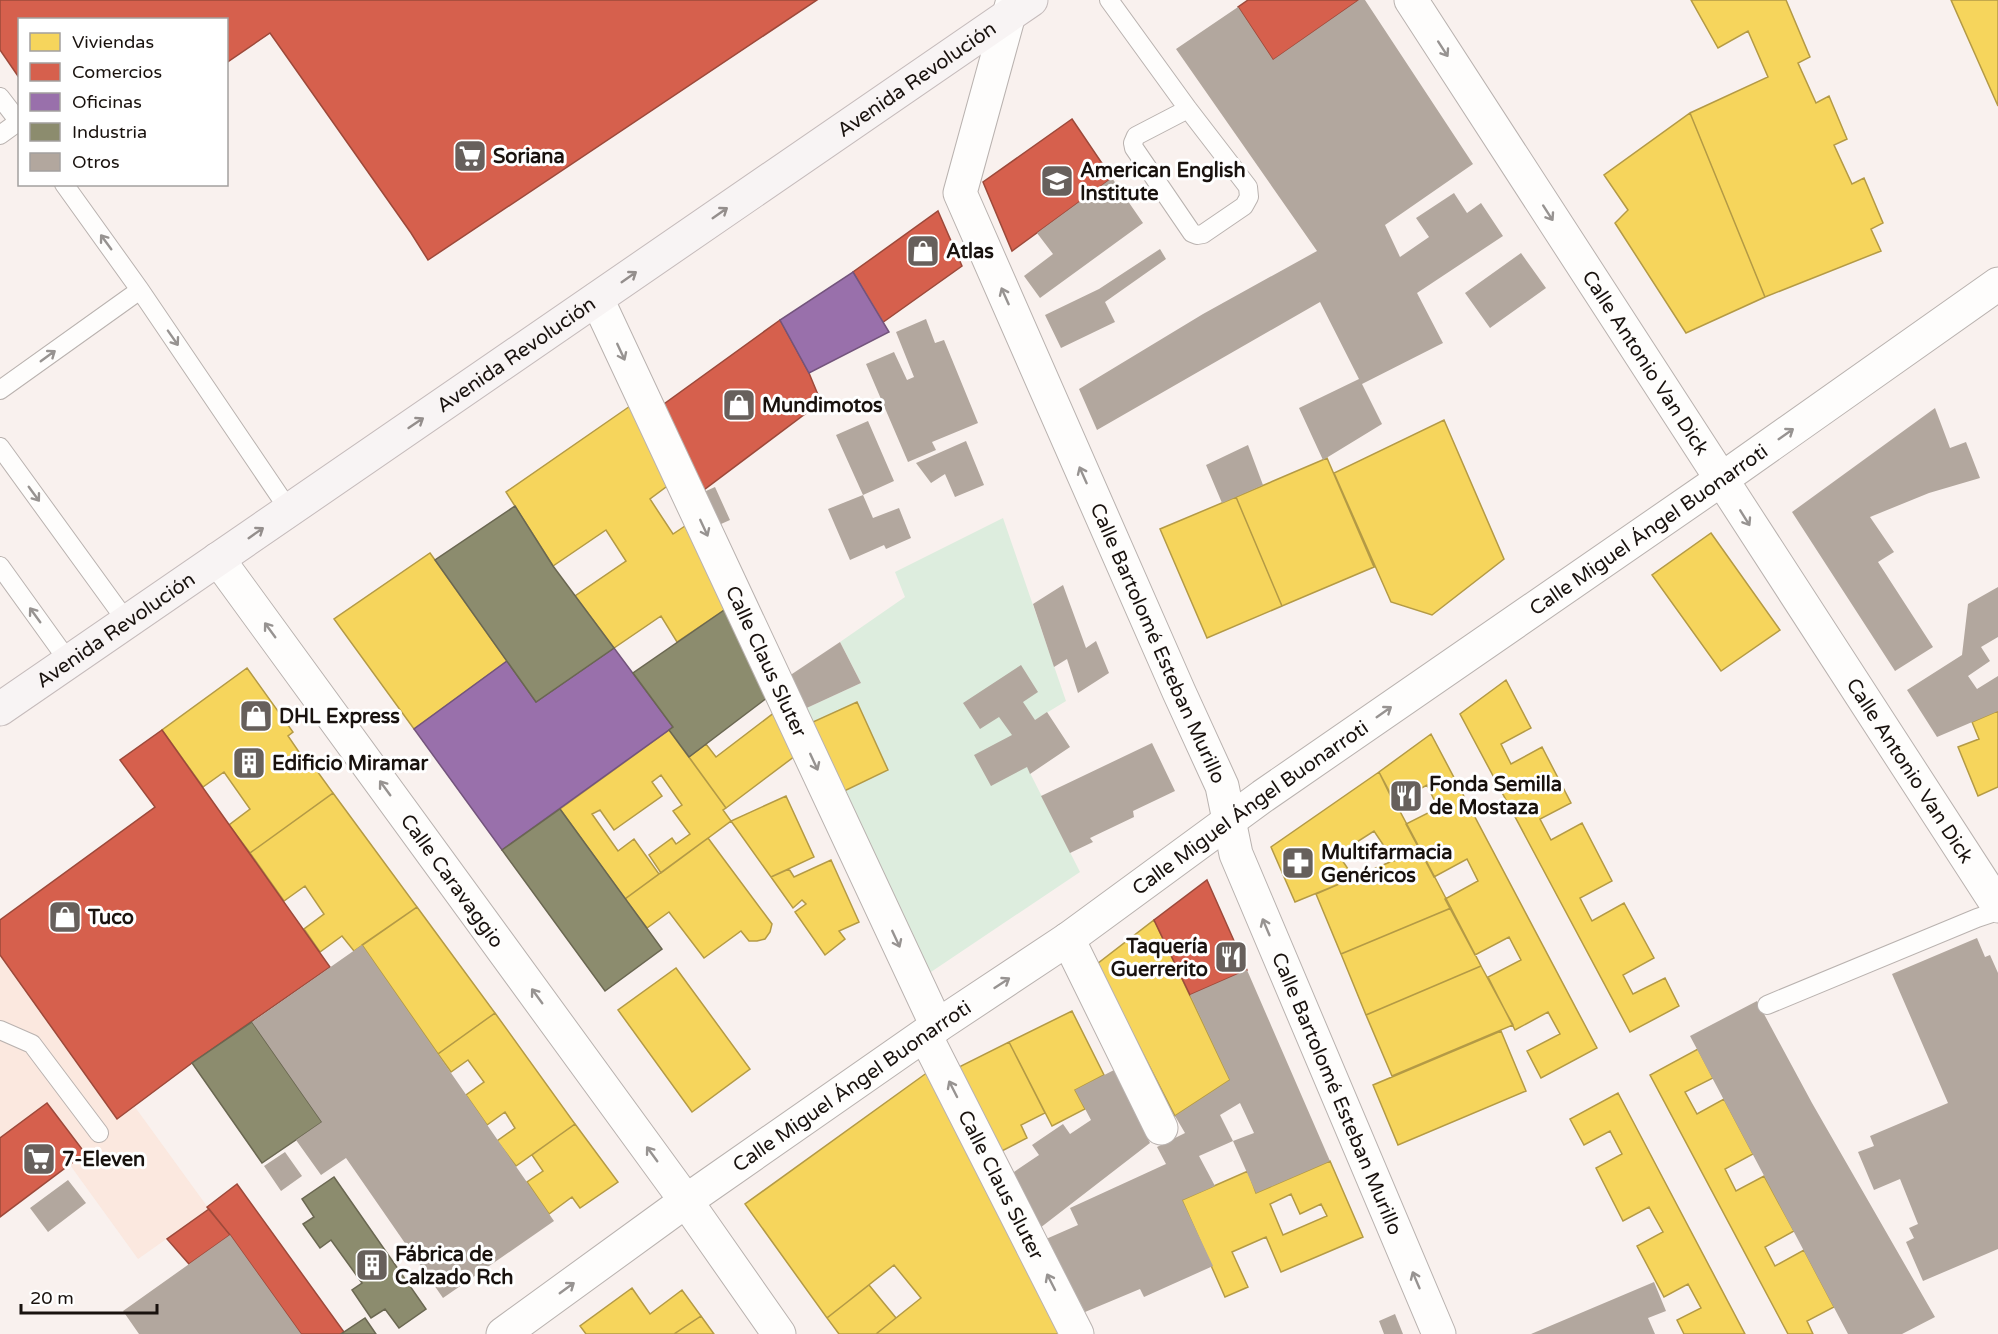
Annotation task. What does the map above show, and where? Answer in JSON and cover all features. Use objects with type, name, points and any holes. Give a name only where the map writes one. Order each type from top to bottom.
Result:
[{"type":"main road","name":"Avenida Revolución","points":[[0,709],[597,299],[1017,5]]},
{"type":"street","name":"Calle Antonio Van Dick","points":[[1411,0],[1998,906]]},
{"type":"street","name":"Calle Bartolomé Esteban Murillo","points":[[1017,5],[960,194],[1222,786],[1236,854],[1435,1333]]},
{"type":"street","name":"Calle Miguel Ángel Buonarroti","points":[[503,1334],[538,1324],[686,1201],[931,1030],[1068,939],[1228,822],[1425,683],[1722,479],[1998,284]]},
{"type":"street","name":"Calle Claus Sluter","points":[[597,299],[931,1030],[1077,1334]]},
{"type":"street","name":"Calle Caravaggio","points":[[218,559],[686,1201],[779,1334]]},
{"type":"street","points":[[1068,939],[1161,1128]]},
{"type":"lane","points":[[1109,0],[1248,187],[1249,197],[1244,206],[1203,234],[1197,235],[1192,233],[1132,143],[1136,136],[1188,109]]},
{"type":"lane","points":[[0,97],[18,121]]},
{"type":"lane","points":[[0,135],[18,123]]},
{"type":"lane","points":[[65,186],[140,290],[289,510]]},
{"type":"lane","points":[[0,390],[140,290]]},
{"type":"lane","points":[[0,447],[127,622]]},
{"type":"lane","points":[[0,566],[69,662]]},
{"type":"lane","points":[[1767,1005],[1998,911]]},
{"type":"lane","points":[[0,1030],[32,1044],[99,1133]]},
{"type":"shaded area","points":[[0,955],[117,1119],[135,1107],[209,1209],[138,1259],[70,1165],[0,1217]]},
{"type":"green space","points":[[1003,518],[1066,701],[1035,720],[1027,767],[1080,872],[922,978],[836,795],[888,770],[857,703],[804,726],[798,712],[861,683],[840,642],[905,597],[895,572]]},
{"type":"building: Viviendas","points":[[1691,0],[1786,0],[1810,57],[1798,63],[1816,103],[1829,96],[1847,139],[1834,145],[1852,184],[1864,178],[1883,223],[1871,229],[1881,251],[1765,297],[1690,113],[1768,77],[1748,31],[1718,48]]},
{"type":"building: Viviendas","points":[[1951,0],[1998,0],[1998,106]]},
{"type":"building: Viviendas","points":[[1690,113],[1765,297],[1686,333],[1615,223],[1628,210],[1604,175]]},
{"type":"building: Viviendas","points":[[633,404],[670,484],[650,499],[673,534],[691,522],[730,606],[677,642],[661,616],[614,648],[575,596],[626,561],[606,530],[553,566],[506,492]]},
{"type":"building: Viviendas","points":[[1444,420],[1504,559],[1432,615],[1391,602],[1334,473]]},
{"type":"building: Viviendas","points":[[1327,458],[1374,567],[1282,606],[1236,497]]},
{"type":"building: Viviendas","points":[[1236,497],[1282,606],[1207,638],[1160,529]]},
{"type":"building: Viviendas","points":[[1711,533],[1780,630],[1721,671],[1652,575]]},
{"type":"building: Viviendas","points":[[430,553],[507,661],[414,729],[334,619]]},
{"type":"building: Viviendas","name":"Edificio Miramar","points":[[247,668],[293,732],[288,736],[301,755],[304,753],[333,793],[250,853],[229,825],[250,809],[224,772],[203,787],[162,730]]},
{"type":"building: Viviendas","points":[[1506,680],[1531,728],[1501,744],[1511,764],[1542,747],[1571,803],[1540,819],[1551,840],[1582,823],[1612,881],[1580,898],[1592,921],[1624,903],[1654,958],[1623,975],[1633,994],[1665,978],[1679,1006],[1630,1032],[1460,714]]},
{"type":"building: Viviendas","points":[[857,702],[888,770],[836,795],[804,726]]},
{"type":"building: Viviendas","points":[[779,709],[799,753],[726,808],[689,757],[706,744],[716,757]]},
{"type":"building: Viviendas","points":[[1998,711],[1998,787],[1978,796],[1958,747],[1979,739],[1972,722]]},
{"type":"building: Viviendas","points":[[669,730],[726,808],[723,810],[731,821],[661,873],[649,855],[672,838],[676,844],[690,834],[673,811],[682,805],[661,775],[652,782],[662,796],[614,830],[600,810],[592,814],[618,851],[634,839],[659,874],[625,899],[560,809]]},
{"type":"building: Viviendas","points":[[1431,734],[1597,1048],[1541,1078],[1527,1051],[1560,1034],[1548,1012],[1515,1030],[1488,977],[1521,960],[1509,937],[1475,955],[1445,899],[1478,881],[1467,859],[1434,877],[1406,824],[1438,808],[1427,785],[1394,803],[1379,772]]},
{"type":"building: Viviendas","points":[[1379,772],[1420,849],[1394,861],[1374,831],[1338,854],[1354,878],[1295,902],[1271,847]]},
{"type":"building: Viviendas","points":[[333,793],[417,907],[354,951],[342,936],[320,952],[304,929],[324,914],[305,886],[284,901],[250,853]]},
{"type":"building: Viviendas","points":[[786,796],[814,857],[771,877],[731,821]]},
{"type":"building: Viviendas","points":[[708,838],[772,924],[765,939],[749,941],[741,931],[704,958],[669,912],[647,928],[625,899]]},
{"type":"building: Viviendas","points":[[1420,849],[1451,908],[1341,954],[1316,894]]},
{"type":"building: Viviendas","points":[[831,860],[859,922],[839,931],[845,939],[825,955],[795,912],[806,904],[802,900],[793,908],[771,877],[789,869],[794,877]]},
{"type":"building: Viviendas","points":[[417,907],[495,1013],[438,1054],[362,945]]},
{"type":"building: Viviendas","points":[[1451,908],[1481,966],[1366,1015],[1341,954]]},
{"type":"building: Viviendas","points":[[1154,920],[1230,1080],[1175,1116],[1097,964]]},
{"type":"building: Viviendas","points":[[1481,966],[1513,1025],[1392,1076],[1366,1015]]},
{"type":"building: Viviendas","points":[[676,968],[750,1069],[692,1112],[618,1010]]},
{"type":"building: Viviendas","points":[[1072,1011],[1104,1075],[1075,1090],[1085,1109],[1052,1126],[1009,1042]]},
{"type":"building: Viviendas","points":[[495,1013],[575,1124],[516,1166],[497,1141],[515,1128],[505,1112],[487,1125],[466,1095],[484,1082],[468,1060],[451,1072],[438,1054]]},
{"type":"building: Viviendas","points":[[1501,1031],[1526,1091],[1398,1145],[1373,1085]]},
{"type":"building: Viviendas","points":[[1009,1042],[1045,1113],[1021,1125],[1027,1138],[1000,1152],[957,1068]]},
{"type":"building: Viviendas","points":[[1698,1049],[1713,1078],[1685,1092],[1697,1114],[1724,1099],[1753,1154],[1725,1169],[1736,1191],[1764,1176],[1794,1231],[1765,1247],[1775,1266],[1804,1250],[1834,1307],[1807,1321],[1813,1334],[1788,1334],[1650,1075]]},
{"type":"building: Viviendas","points":[[928,1072],[1061,1334],[876,1334],[921,1298],[894,1265],[827,1318],[745,1204]]},
{"type":"building: Viviendas","points":[[1618,1093],[1745,1334],[1684,1334],[1677,1320],[1701,1308],[1688,1284],[1664,1297],[1637,1246],[1663,1232],[1649,1207],[1623,1221],[1596,1168],[1622,1154],[1610,1131],[1584,1145],[1570,1119]]},
{"type":"building: Viviendas","points":[[575,1124],[618,1182],[580,1208],[572,1197],[549,1214],[527,1182],[543,1171],[532,1155]]},
{"type":"building: Viviendas","points":[[1330,1161],[1363,1237],[1281,1272],[1266,1237],[1232,1252],[1248,1287],[1225,1297],[1182,1200],[1248,1171],[1256,1193]],"holes":[[[1291,1194],[1300,1214],[1321,1204],[1327,1216],[1283,1235],[1270,1204]]]},
{"type":"building: Viviendas","points":[[869,1285],[896,1318],[876,1334],[839,1334],[827,1318]]},
{"type":"building: Viviendas","points":[[632,1288],[650,1314],[682,1290],[701,1316],[674,1334],[586,1334],[580,1326]]},
{"type":"building: Viviendas","points":[[701,1316],[714,1334],[674,1334]]},
{"type":"building: Comercios","name":"Soriana","points":[[0,0],[817,0],[428,260],[270,33],[228,62],[228,18],[18,18],[18,76],[0,50]]},
{"type":"building: Comercios","points":[[1248,0],[1359,0],[1273,60],[1238,7]]},
{"type":"building: Comercios","points":[[1072,119],[1112,178],[1012,251],[983,182]]},
{"type":"building: Comercios","points":[[938,211],[962,266],[882,323],[853,272]]},
{"type":"building: Comercios","name":"Mundimotos","points":[[780,320],[809,373],[821,402],[697,495],[657,409]]},
{"type":"building: Comercios","points":[[162,730],[330,967],[192,1063],[117,1119],[0,955],[0,920],[155,807],[120,760]]},
{"type":"building: Comercios","points":[[1207,880],[1247,970],[1190,995],[1154,920]]},
{"type":"building: Comercios","name":"7-Eleven","points":[[47,1103],[85,1153],[0,1217],[0,1138]]},
{"type":"building: Comercios","points":[[237,1184],[344,1332],[341,1334],[301,1334],[230,1235],[207,1207]]},
{"type":"building: Comercios","points":[[209,1209],[230,1235],[189,1264],[167,1239]]},
{"type":"building: Oficinas","points":[[853,272],[889,332],[809,373],[780,320]]},
{"type":"building: Oficinas","points":[[614,648],[673,727],[502,850],[414,729],[507,661],[536,702]]},
{"type":"building: Industria","points":[[515,506],[553,566],[614,648],[536,702],[435,560]]},
{"type":"building: Industria","points":[[730,606],[772,694],[689,757],[669,730],[673,727],[633,673]]},
{"type":"building: Industria","points":[[560,809],[662,949],[605,991],[502,850]]},
{"type":"building: Industria","points":[[252,1022],[322,1122],[262,1163],[192,1063]]},
{"type":"building: Industria","name":"Fábrica de Calzado Rch","points":[[334,1177],[426,1309],[399,1328],[385,1309],[371,1318],[352,1290],[362,1283],[331,1240],[320,1248],[303,1224],[314,1217],[302,1199]]},
{"type":"building: Industria","points":[[365,1318],[376,1334],[341,1334]]},
{"type":"building: Otros","points":[[1359,0],[1365,0],[1473,164],[1385,225],[1400,257],[1429,237],[1416,218],[1454,193],[1467,213],[1481,203],[1503,236],[1417,293],[1443,343],[1362,384],[1382,424],[1323,460],[1299,408],[1359,379],[1320,302],[1097,430],[1079,389],[1203,314],[1317,251],[1176,49],[1238,7],[1273,60]]},
{"type":"building: Otros","points":[[1112,178],[1143,223],[1040,298],[1024,276],[1053,254],[1037,233]]},
{"type":"building: Otros","points":[[1160,249],[1166,259],[1105,302],[1115,322],[1061,348],[1045,315],[1099,289]]},
{"type":"building: Otros","points":[[1521,253],[1546,288],[1490,328],[1465,293]]},
{"type":"building: Otros","points":[[926,319],[935,343],[944,340],[978,423],[932,442],[936,450],[908,462],[866,364],[894,352],[907,380],[914,377],[896,332]]},
{"type":"building: Otros","points":[[1935,408],[1950,448],[1966,442],[1980,478],[1929,493],[1870,517],[1894,552],[1878,562],[1933,647],[1895,671],[1792,512]]},
{"type":"building: Otros","points":[[868,421],[894,481],[863,495],[836,435]]},
{"type":"building: Otros","points":[[966,441],[984,485],[955,497],[945,474],[931,483],[916,463]]},
{"type":"building: Otros","points":[[1248,445],[1263,485],[1222,503],[1206,465]]},
{"type":"building: Otros","points":[[715,487],[730,520],[712,528],[697,495]]},
{"type":"building: Otros","points":[[863,495],[873,518],[899,508],[911,538],[886,549],[884,545],[850,560],[828,509]]},
{"type":"building: Otros","points":[[1063,585],[1086,648],[1096,641],[1109,673],[1078,693],[1067,659],[1054,667],[1033,604]]},
{"type":"building: Otros","points":[[1998,587],[1998,637],[1981,647],[1990,661],[1968,676],[1977,689],[1998,676],[1998,711],[1937,737],[1907,690],[1962,655],[1968,604]]},
{"type":"building: Otros","points":[[840,642],[861,683],[798,712],[783,680]]},
{"type":"building: Otros","points":[[1021,665],[1038,692],[1023,702],[1035,720],[1047,712],[1070,747],[1030,774],[1027,767],[991,786],[974,755],[1012,735],[999,717],[980,729],[963,703]]},
{"type":"building: Otros","points":[[1152,743],[1175,791],[1133,811],[1134,817],[1090,838],[1093,842],[1070,853],[1041,796]]},
{"type":"building: Otros","points":[[1977,938],[1985,957],[1990,955],[1998,973],[1998,1249],[1923,1281],[1906,1242],[1914,1238],[1909,1228],[1918,1224],[1900,1179],[1874,1190],[1858,1152],[1874,1146],[1870,1136],[1948,1103],[1892,974]]},
{"type":"building: Otros","points":[[362,945],[554,1221],[443,1298],[346,1158],[321,1175],[296,1140],[322,1122],[252,1022]]},
{"type":"building: Otros","points":[[1247,970],[1330,1161],[1256,1193],[1233,1141],[1199,1156],[1215,1186],[1182,1200],[1213,1266],[1144,1297],[1140,1289],[1085,1312],[1046,1239],[1078,1225],[1070,1208],[1166,1164],[1157,1147],[1185,1133],[1175,1116],[1230,1080],[1190,995]],"holes":[[[1240,1103],[1254,1133],[1233,1141],[1220,1115]]]},
{"type":"building: Otros","points":[[1757,1001],[1812,1103],[1935,1317],[1902,1334],[1848,1334],[1690,1036]]},
{"type":"building: Otros","points":[[1114,1070],[1150,1143],[1040,1228],[1011,1174],[1039,1155],[1032,1145],[1063,1124],[1070,1134],[1091,1120],[1075,1090]]},
{"type":"building: Otros","points":[[285,1152],[302,1176],[281,1191],[264,1166]]},
{"type":"building: Otros","points":[[68,1180],[86,1203],[48,1232],[30,1208]]},
{"type":"building: Otros","points":[[230,1235],[301,1334],[139,1334],[123,1311]]},
{"type":"building: Otros","points":[[1654,1282],[1666,1311],[1648,1318],[1655,1334],[1531,1334]]},
{"type":"building: Otros","points":[[1395,1314],[1403,1334],[1384,1334],[1379,1321]]},
{"type":"place","name":"Soriana","points":[[470,156]]},
{"type":"place","name":"American English Institute","points":[[1057,181]]},
{"type":"place","name":"Atlas","points":[[923,251]]},
{"type":"place","name":"Mundimotos","points":[[739,405]]},
{"type":"place","name":"DHL Express","points":[[256,716]]},
{"type":"place","name":"Edificio Miramar","points":[[249,763]]},
{"type":"place","name":"Fonda Semilla de Mostaza","points":[[1406,796]]},
{"type":"place","name":"Multifarmacia Genéricos","points":[[1298,863]]},
{"type":"place","name":"Tuco","points":[[65,917]]},
{"type":"place","name":"Taquería Guerrerito","points":[[1231,957]]},
{"type":"place","name":"7-Eleven","points":[[39,1159]]},
{"type":"place","name":"Fábrica de Calzado Rch","points":[[372,1265]]}]
